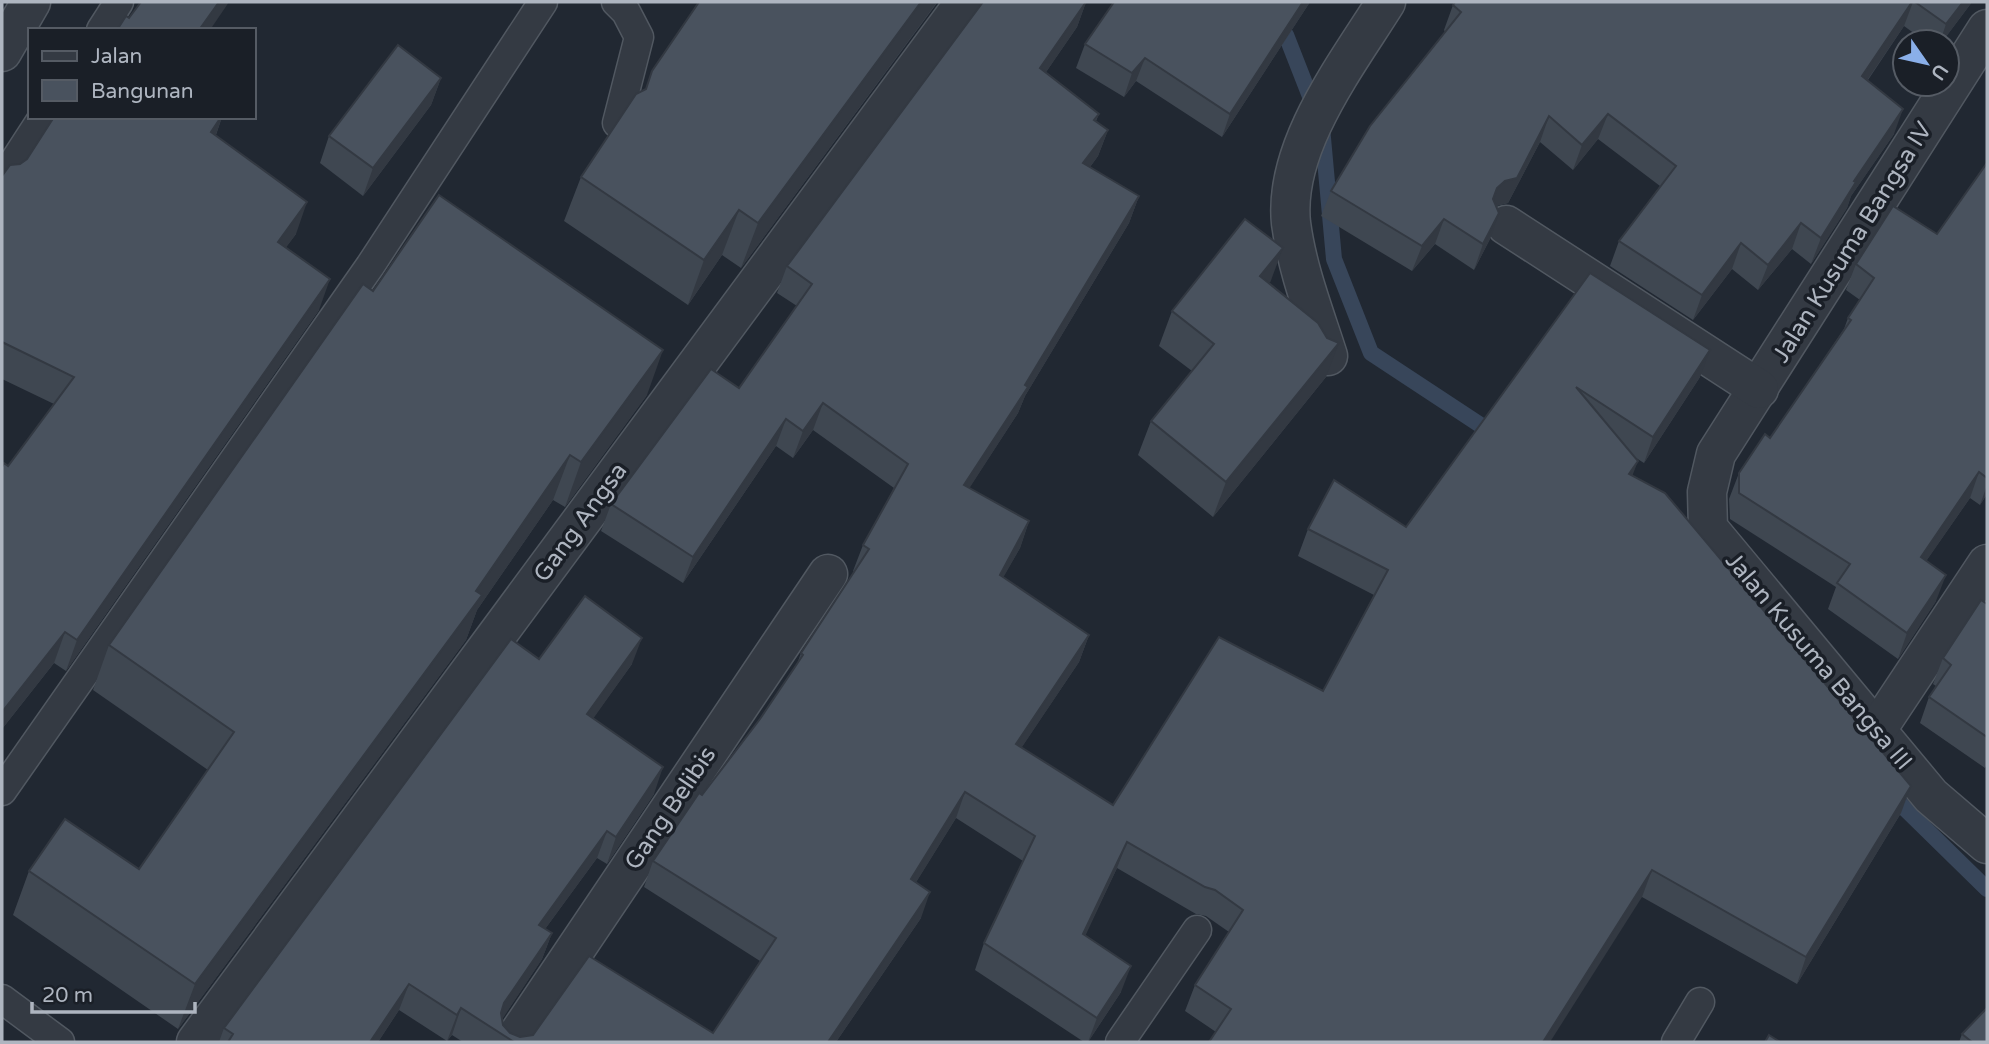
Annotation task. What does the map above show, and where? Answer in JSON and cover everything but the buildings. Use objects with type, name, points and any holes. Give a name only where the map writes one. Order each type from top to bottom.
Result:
[{"type":"street","points":[[4,44],[32,2]]},
{"type":"street","name":"Gang Angsa","points":[[196,1042],[965,2]]},
{"type":"street","points":[[1328,356],[1300,270],[1291,219],[1296,175],[1308,132],[1326,97],[1387,2]]},
{"type":"street","name":"Jalan Kusuma Bangsa IV","points":[[1716,454],[1987,29]]},
{"type":"street","points":[[1506,225],[1759,389]]},
{"type":"street","name":"Jalan Kusuma Bangsa III","points":[[1716,454],[1707,492],[1708,528],[1931,796],[1987,844]]},
{"type":"street","points":[[1876,731],[1987,564]]},
{"type":"street","name":"Gang Belibis","points":[[513,1042],[828,574]]},
{"type":"lane","points":[[102,28],[119,2]]},
{"type":"lane","points":[[2,791],[370,266],[544,2]]},
{"type":"lane","points":[[616,2],[626,12],[639,37],[617,123]]},
{"type":"lane","points":[[2,180],[42,119]]},
{"type":"lane","points":[[1120,1042],[1197,930]]},
{"type":"lane","points":[[2,999],[60,1042]]},
{"type":"lane","points":[[1676,1042],[1700,1002]]},
{"type":"waterway","points":[[1235,2],[1286,35],[1322,127],[1334,259],[1371,353],[1497,436]]},
{"type":"waterway","points":[[1889,793],[1987,889]]}]
